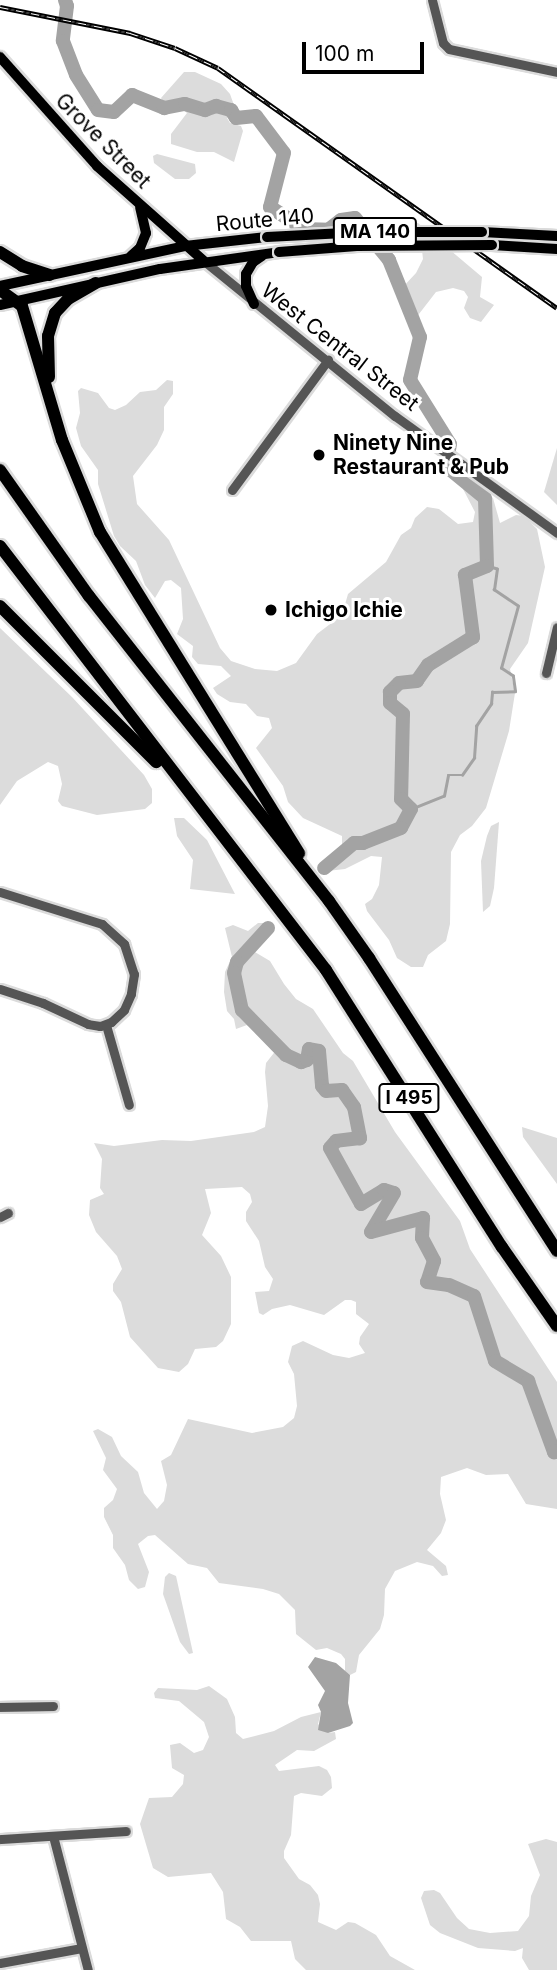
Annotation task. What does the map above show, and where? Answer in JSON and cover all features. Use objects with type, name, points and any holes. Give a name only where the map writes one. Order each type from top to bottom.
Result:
[{"type":"highway","points":[[0,252],[22,266],[50,275]]},
{"type":"highway","points":[[51,402],[47,351],[51,321],[68,299],[96,284]]},
{"type":"highway","points":[[0,288],[17,302],[25,315],[84,498],[100,533],[329,901]]},
{"type":"highway","name":"I 495","points":[[0,470],[104,617],[329,901],[397,1000],[557,1251]]},
{"type":"highway","name":"I 495","points":[[0,546],[55,622],[255,875],[334,981],[502,1247],[557,1326]]},
{"type":"highway","points":[[0,606],[153,758],[255,875]]},
{"type":"main road","name":"Grove Street","points":[[0,57],[64,131],[139,205],[186,246]]},
{"type":"main road","points":[[130,257],[139,248],[146,233],[139,205]]},
{"type":"main road","name":"Route 140","points":[[186,246],[267,237],[482,232],[557,236]]},
{"type":"main road","name":"Route 140","points":[[204,261],[357,246],[492,245],[557,249]]},
{"type":"main road","name":"MA 140","points":[[0,288],[186,246]]},
{"type":"main road","name":"West Central Street","points":[[186,246],[204,261]]},
{"type":"main road","points":[[254,304],[246,286],[246,274],[253,262],[265,254]]},
{"type":"main road","name":"MA 140","points":[[0,305],[204,261]]},
{"type":"street","points":[[432,0],[443,43],[449,49],[557,72]]},
{"type":"street","name":"West Central Street","points":[[204,261],[254,304],[441,450],[557,533]]},
{"type":"street","points":[[232,490],[328,360]]},
{"type":"street","points":[[557,627],[546,673],[557,648]]},
{"type":"street","points":[[0,892],[88,917],[120,939],[132,962],[133,988],[124,1010],[106,1025],[89,1024],[0,989]]},
{"type":"street","points":[[106,1025],[129,1105]]},
{"type":"street","points":[[0,1707],[54,1706]]},
{"type":"street","points":[[0,1839],[126,1831]]},
{"type":"street","points":[[53,1836],[88,1970]]},
{"type":"street","points":[[0,1963],[82,1948]]},
{"type":"shaded area","points":[[184,72],[195,72],[221,84],[230,94],[235,108],[227,118],[230,123],[241,126],[243,131],[234,162],[214,152],[197,152],[171,144],[171,134],[187,113],[181,108],[164,104],[161,98]]},
{"type":"shaded area","points":[[157,154],[195,164],[196,173],[189,179],[175,179],[154,163],[153,156]]},
{"type":"shaded area","points":[[418,223],[482,277],[480,297],[494,305],[481,322],[470,318],[464,308],[468,297],[464,291],[453,288],[436,292],[412,323],[402,288],[416,273],[423,259],[422,250],[407,233],[409,224]]},
{"type":"shaded area","points":[[167,380],[173,381],[173,394],[164,407],[164,430],[157,445],[133,476],[137,504],[169,540],[220,648],[231,661],[255,669],[277,671],[296,663],[317,634],[342,615],[348,594],[386,562],[401,535],[411,528],[415,518],[427,507],[439,509],[458,524],[473,522],[475,512],[463,489],[465,476],[493,498],[500,523],[516,515],[524,516],[537,529],[545,567],[528,643],[510,669],[515,693],[509,731],[486,808],[472,826],[460,835],[451,852],[450,924],[446,941],[428,955],[423,967],[411,967],[397,958],[389,940],[367,911],[365,904],[372,899],[379,885],[382,857],[371,856],[345,869],[327,871],[328,859],[342,849],[342,836],[303,818],[288,802],[283,786],[256,748],[272,728],[269,718],[257,716],[246,704],[230,702],[217,694],[213,688],[231,676],[221,666],[198,664],[192,657],[193,646],[177,634],[183,619],[181,588],[171,580],[165,581],[155,598],[145,585],[136,561],[120,546],[114,536],[98,484],[98,470],[81,446],[76,428],[80,413],[78,391],[81,388],[98,393],[109,408],[115,410],[126,405],[140,392],[156,390]]},
{"type":"shaded area","points":[[557,448],[557,505],[544,492]]},
{"type":"shaded area","points":[[0,628],[72,697],[144,775],[152,789],[152,803],[145,809],[97,815],[62,806],[58,801],[62,784],[58,766],[48,762],[17,781],[0,805]]},
{"type":"shaded area","points":[[174,818],[184,818],[207,840],[235,894],[190,889],[193,860],[177,836]]},
{"type":"shaded area","points":[[499,822],[494,888],[490,906],[483,912],[481,861],[491,826]]},
{"type":"shaded area","points":[[258,923],[267,923],[268,928],[253,951],[270,961],[296,999],[313,1009],[343,1053],[353,1061],[395,1132],[460,1221],[470,1249],[557,1382],[557,1509],[526,1504],[508,1474],[486,1475],[467,1468],[441,1477],[440,1494],[446,1520],[441,1533],[427,1550],[446,1566],[448,1575],[442,1576],[433,1566],[417,1562],[395,1571],[385,1589],[384,1615],[380,1629],[359,1655],[356,1672],[350,1675],[345,1671],[345,1659],[341,1654],[327,1648],[316,1650],[296,1634],[295,1610],[279,1594],[219,1583],[207,1568],[188,1564],[155,1535],[148,1536],[138,1544],[149,1572],[145,1587],[138,1589],[129,1580],[125,1565],[113,1548],[113,1535],[104,1517],[104,1508],[113,1500],[117,1489],[103,1470],[106,1458],[93,1431],[98,1429],[112,1437],[121,1456],[138,1472],[144,1493],[157,1509],[164,1501],[167,1485],[161,1461],[171,1455],[188,1419],[252,1433],[283,1427],[294,1418],[297,1406],[294,1374],[288,1362],[292,1346],[303,1341],[333,1355],[349,1358],[365,1353],[359,1344],[360,1337],[369,1324],[356,1314],[356,1302],[351,1300],[345,1300],[324,1315],[290,1305],[272,1309],[263,1315],[259,1313],[255,1292],[269,1291],[273,1279],[265,1267],[259,1241],[246,1221],[246,1212],[252,1202],[250,1194],[242,1187],[205,1189],[211,1213],[202,1235],[221,1256],[231,1277],[231,1324],[223,1341],[216,1347],[195,1349],[188,1364],[179,1372],[158,1368],[130,1337],[121,1302],[113,1291],[113,1284],[122,1269],[117,1256],[96,1232],[89,1215],[90,1200],[104,1194],[100,1188],[102,1159],[94,1143],[114,1146],[162,1140],[191,1141],[254,1132],[265,1127],[268,1106],[266,1063],[277,1049],[272,1040],[247,1025],[236,1029],[234,1019],[227,1011],[224,992],[225,972],[232,957],[225,928],[233,925],[248,931]]},
{"type":"shaded area","points":[[522,1127],[557,1138],[557,1184],[523,1137]]},
{"type":"shaded area","points":[[169,1573],[176,1576],[193,1653],[189,1654],[180,1642],[163,1594],[165,1577]]},
{"type":"shaded area","points":[[315,1657],[336,1663],[350,1675],[348,1703],[353,1723],[350,1726],[328,1733],[318,1730],[321,1712],[318,1705],[325,1691],[308,1667]]},
{"type":"shaded area","points":[[209,1686],[227,1699],[235,1717],[236,1733],[243,1739],[274,1731],[301,1717],[321,1712],[318,1724],[328,1733],[335,1732],[336,1739],[314,1751],[297,1750],[275,1765],[279,1771],[319,1766],[327,1770],[331,1777],[332,1788],[322,1796],[301,1793],[294,1796],[291,1835],[284,1858],[299,1879],[310,1885],[318,1895],[318,1922],[336,1930],[348,1922],[355,1923],[376,1935],[390,1956],[415,1970],[306,1970],[295,1959],[291,1941],[251,1941],[240,1927],[226,1919],[223,1892],[211,1873],[168,1877],[153,1868],[140,1824],[149,1798],[172,1797],[183,1784],[184,1775],[172,1768],[170,1745],[180,1743],[194,1753],[203,1750],[209,1737],[204,1722],[179,1701],[155,1698],[154,1693],[158,1688],[197,1690]]},
{"type":"shaded area","points":[[546,1839],[557,1842],[557,1970],[529,1970],[522,1958],[523,1948],[515,1951],[478,1948],[440,1933],[430,1925],[421,1898],[424,1891],[434,1890],[440,1893],[457,1918],[469,1929],[490,1933],[518,1931],[529,1916],[531,1896],[540,1875],[528,1844]]},
{"type":"waterway","points":[[65,0],[67,6],[63,41],[76,75],[98,110],[114,112],[132,95],[164,108],[185,104],[205,110],[216,106],[231,110],[236,118],[256,116],[284,153],[270,207],[304,229],[328,230],[341,220],[355,218],[389,260],[420,337],[410,380],[450,444],[446,466],[485,498],[487,566],[465,575],[473,637],[428,665],[417,681],[399,683],[390,692],[390,703],[403,714],[401,799],[411,809],[401,828],[363,843],[354,843],[324,868]]},
{"type":"waterway","points":[[411,809],[444,796],[448,775],[462,775],[474,758],[476,726],[491,704],[492,692],[515,691],[513,676],[501,668],[518,606],[494,590],[497,569],[487,566]]},
{"type":"waterway","points":[[268,928],[237,962],[234,973],[242,1010],[286,1055],[301,1062],[307,1060],[309,1049],[319,1051],[322,1086],[326,1091],[342,1090],[354,1107],[360,1138],[336,1141],[330,1148],[361,1204],[384,1190],[394,1193],[371,1232],[423,1218],[422,1238],[434,1261],[427,1282],[449,1285],[474,1296],[495,1361],[528,1381],[554,1452],[557,1451]]},
{"type":"railway","points":[[0,7],[130,33],[175,48],[218,68],[557,308]]},
{"type":"place","name":"Ninety Nine Restaurant & Pub","points":[[319,455]]},
{"type":"place","name":"Ichigo Ichie","points":[[271,610]]}]
